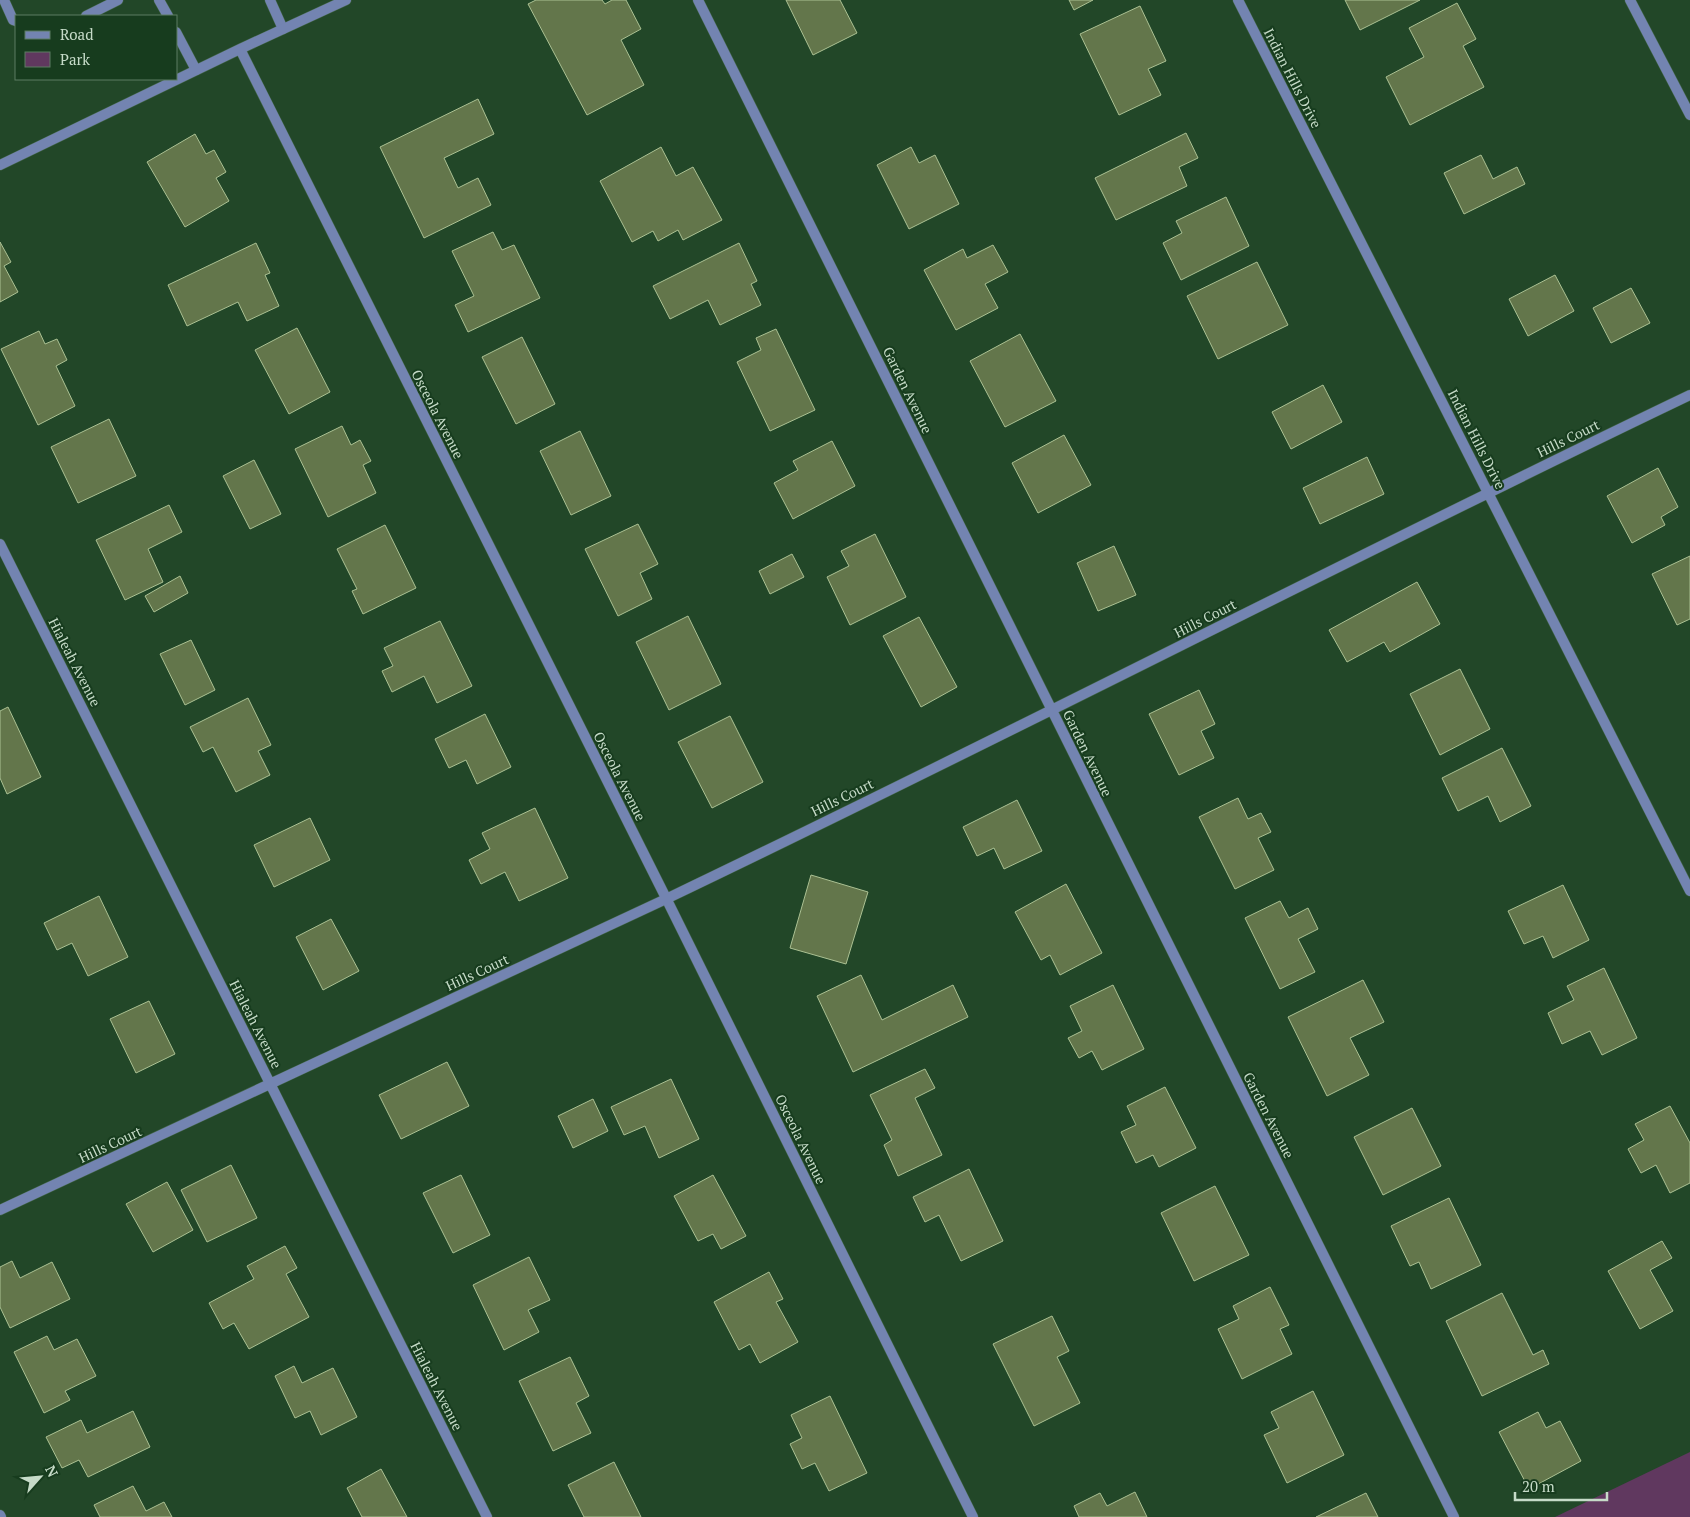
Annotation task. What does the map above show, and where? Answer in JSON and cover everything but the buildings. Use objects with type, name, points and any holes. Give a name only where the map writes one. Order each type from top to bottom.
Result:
[{"type":"street","points":[[4,0],[15,21]]},
{"type":"street","points":[[88,15],[118,0]]},
{"type":"street","points":[[158,0],[167,15]]},
{"type":"street","points":[[270,0],[283,29]]},
{"type":"street","points":[[178,79],[346,0]]},
{"type":"street","name":"Garden Avenue","points":[[698,0],[1454,1517]]},
{"type":"street","name":"Indian Hills Drive","points":[[1238,0],[1690,891]]},
{"type":"street","points":[[1630,0],[1690,115]]},
{"type":"street","points":[[178,36],[196,70]]},
{"type":"street","name":"Osceola Avenue","points":[[240,49],[666,898],[973,1517]]},
{"type":"street","points":[[0,165],[175,80]]},
{"type":"street","name":"Hills Court","points":[[0,1210],[666,898],[1052,710],[1488,492],[1690,395]]},
{"type":"street","name":"Hialeah Avenue","points":[[0,544],[487,1517]]},
{"type":"green space","points":[[1690,1452],[1690,1517],[1555,1517]]}]
